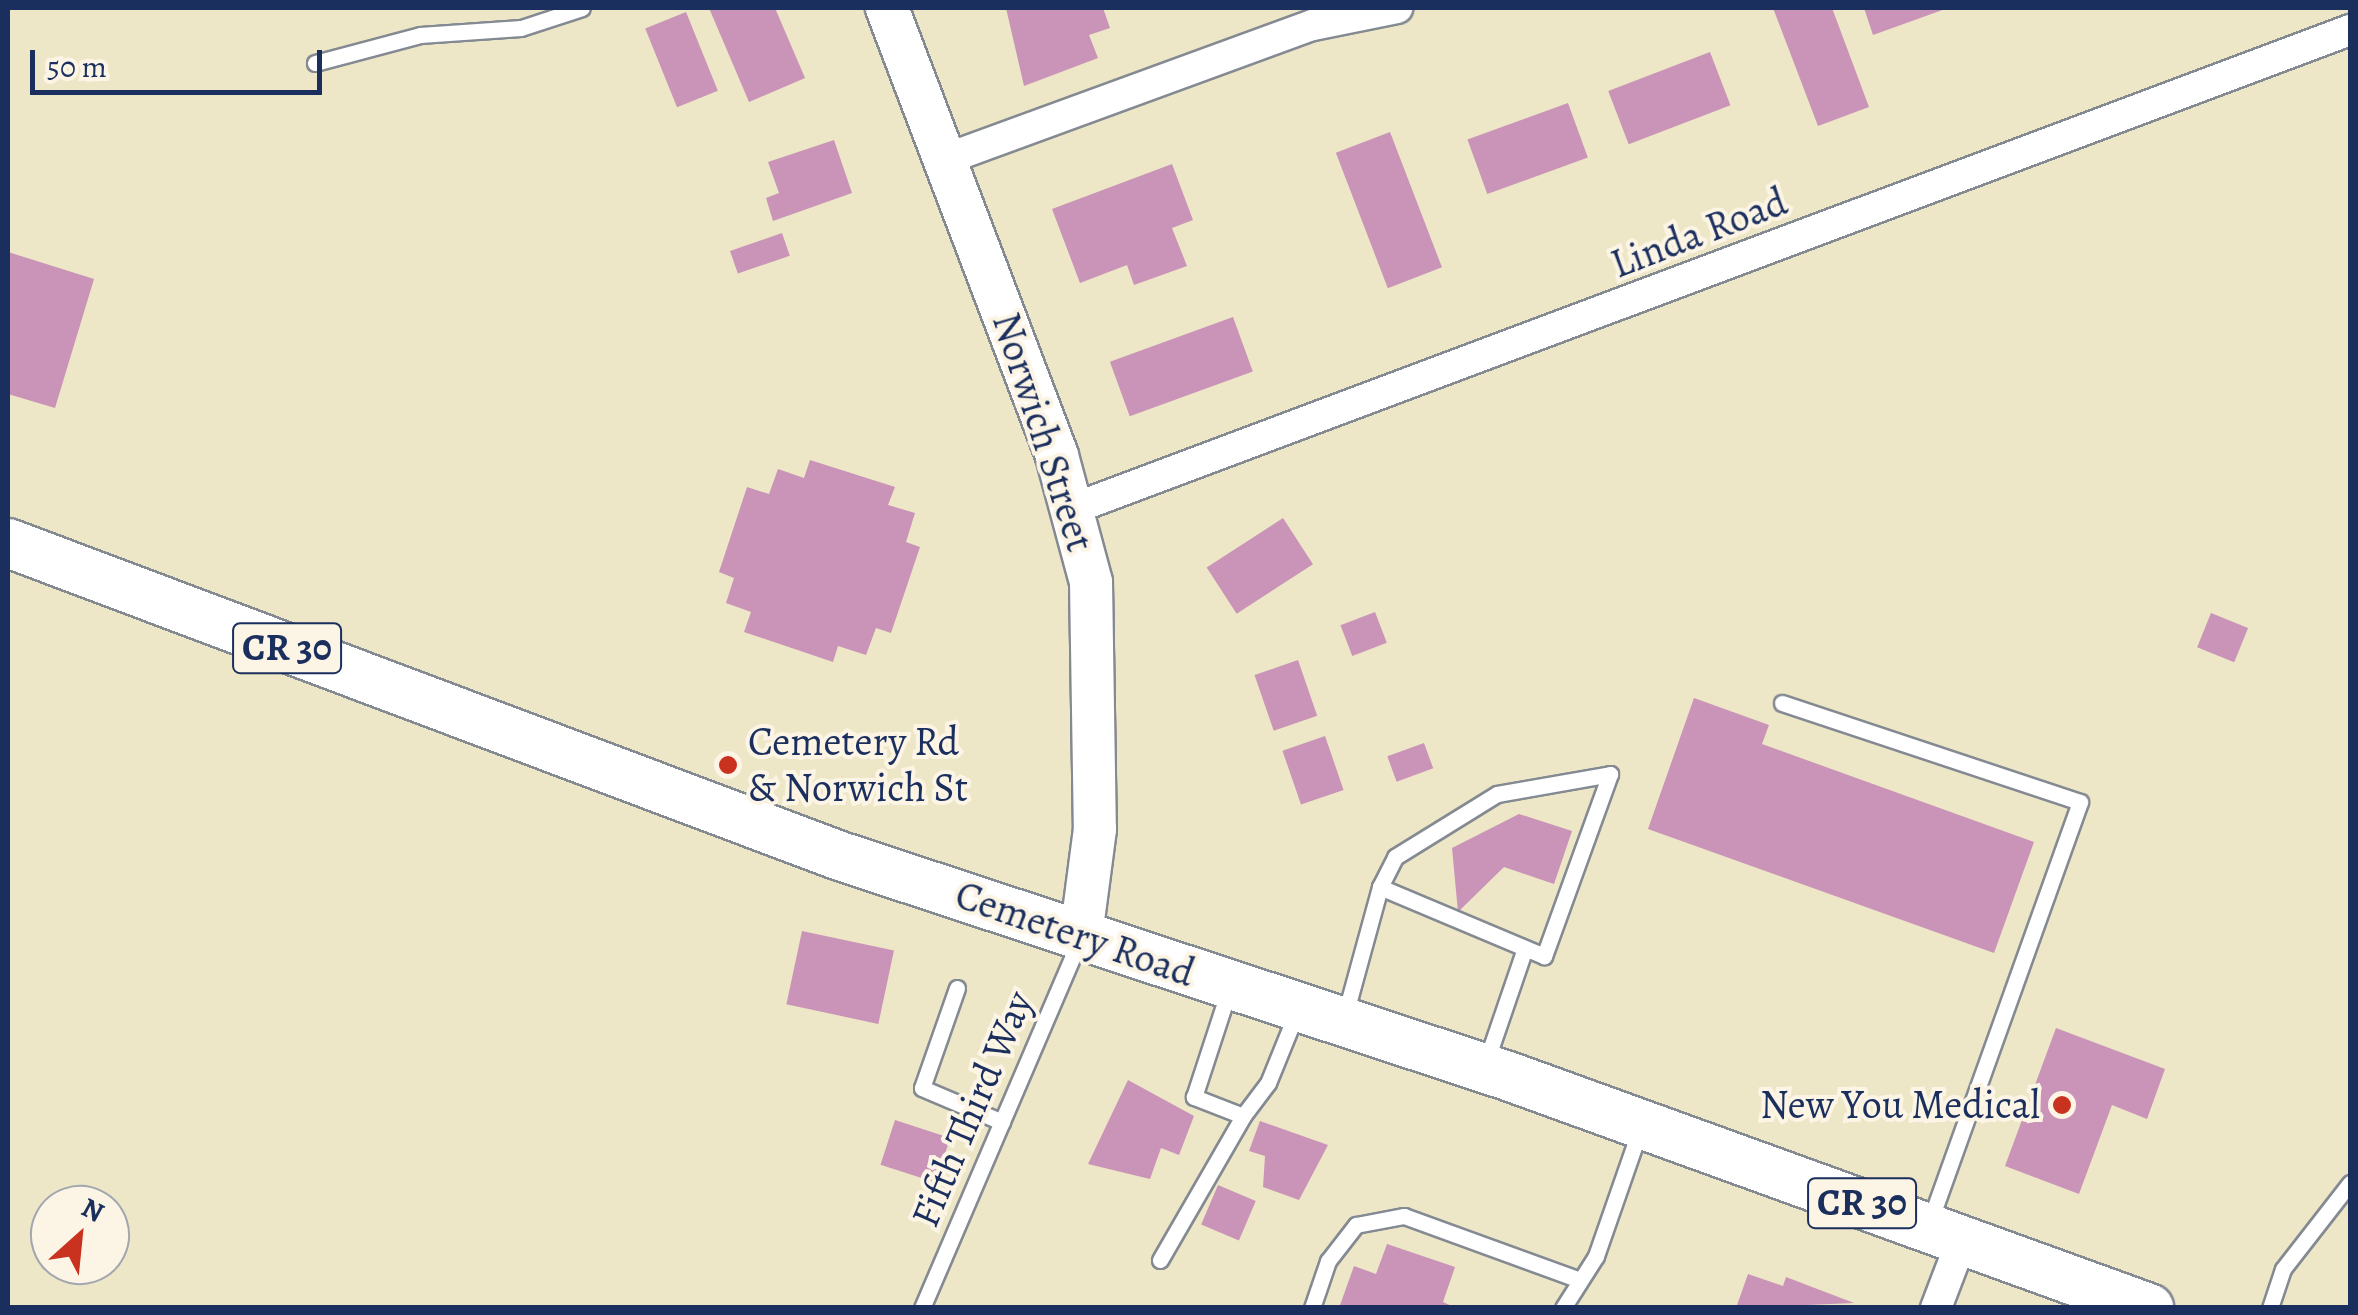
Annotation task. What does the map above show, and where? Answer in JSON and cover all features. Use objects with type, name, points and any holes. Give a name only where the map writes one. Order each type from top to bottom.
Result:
[{"type":"main road","name":"Norwich Street","points":[[887,8],[1075,508],[1099,672],[1082,936]]},
{"type":"main road","name":"Cemetery Road","points":[[8,542],[837,855],[1484,1068],[2141,1306]]},
{"type":"street","points":[[946,159],[1313,25],[1396,8]]},
{"type":"street","name":"Linda Road","points":[[1075,508],[2350,30]]},
{"type":"street","points":[[1936,1308],[1944,1233]]},
{"type":"lane","points":[[315,63],[420,35],[521,28],[582,8]]},
{"type":"lane","points":[[1782,703],[2080,802],[1944,1233]]},
{"type":"lane","points":[[1342,1024],[1380,887],[1395,856],[1469,808],[1610,774],[1544,956],[1380,887]]},
{"type":"lane","name":"Fifth Third Way","points":[[922,1308],[1082,936]]},
{"type":"lane","points":[[1484,1068],[1525,948]]},
{"type":"lane","points":[[1230,986],[1194,1097],[1243,1116]]},
{"type":"lane","points":[[957,988],[922,1088],[1002,1122]]},
{"type":"lane","points":[[1160,1260],[1243,1116],[1268,1083],[1298,1009]]},
{"type":"lane","points":[[1563,1308],[1574,1278],[1596,1256],[1642,1124]]},
{"type":"lane","points":[[2270,1308],[2283,1269],[2350,1184]]},
{"type":"lane","points":[[1312,1308],[1328,1261],[1356,1224],[1404,1216],[1574,1278]]},
{"type":"building","points":[[709,8],[775,8],[805,78],[749,102]]},
{"type":"building","points":[[1006,8],[1103,8],[1110,28],[1089,35],[1098,58],[1024,86]]},
{"type":"building","points":[[1773,8],[1832,8],[1869,107],[1818,126]]},
{"type":"building","points":[[1864,8],[1948,8],[1873,35]]},
{"type":"building","points":[[686,12],[718,91],[677,107],[645,28]]},
{"type":"building","points":[[1710,52],[1730,105],[1629,144],[1608,91]]},
{"type":"building","points":[[1568,103],[1588,158],[1487,194],[1467,140]]},
{"type":"building","points":[[1390,132],[1442,267],[1388,288],[1336,153]]},
{"type":"building","points":[[834,140],[852,193],[773,221],[766,198],[779,193],[768,162]]},
{"type":"building","points":[[1172,164],[1193,220],[1172,228],[1187,266],[1134,285],[1127,265],[1080,283],[1052,209]]},
{"type":"building","points":[[782,233],[790,256],[738,274],[730,251]]},
{"type":"building","points":[[8,252],[94,279],[55,408],[8,394]]},
{"type":"building","points":[[1233,317],[1253,372],[1130,416],[1110,362]]},
{"type":"building","points":[[810,460],[895,487],[888,505],[915,513],[906,542],[920,547],[891,633],[876,628],[866,655],[838,646],[833,662],[744,632],[751,612],[726,603],[734,578],[719,572],[747,487],[769,494],[778,469],[804,478]]},
{"type":"building","points":[[1283,518],[1313,564],[1237,614],[1207,568]]},
{"type":"building","points":[[1375,612],[1387,643],[1352,656],[1340,625]]},
{"type":"building","points":[[2211,613],[2248,628],[2234,662],[2197,647]]},
{"type":"building","points":[[1298,660],[1317,716],[1274,731],[1255,675]]},
{"type":"building","points":[[1694,698],[1769,725],[1762,744],[2034,842],[1994,953],[1648,829]]},
{"type":"building","points":[[1325,736],[1344,790],[1301,805],[1282,751]]},
{"type":"building","points":[[1424,743],[1433,768],[1397,782],[1387,756]]},
{"type":"building","points":[[1519,814],[1572,831],[1554,884],[1504,867],[1458,912],[1452,848]]},
{"type":"building","points":[[802,931],[894,951],[878,1024],[786,1004]]},
{"type":"building","points":[[2056,1028],[2165,1069],[2147,1119],[2112,1105],[2079,1194],[2005,1166]]},
{"type":"building","points":[[1128,1080],[1194,1116],[1179,1155],[1161,1148],[1150,1179],[1088,1164]]},
{"type":"building","points":[[895,1120],[950,1138],[936,1183],[880,1165]]},
{"type":"building","points":[[1260,1121],[1328,1145],[1299,1200],[1263,1187],[1265,1156],[1249,1151]]},
{"type":"building","points":[[1218,1185],[1256,1201],[1239,1241],[1201,1225]]},
{"type":"building","points":[[1387,1244],[1455,1267],[1443,1302],[1456,1308],[1339,1308],[1354,1266],[1376,1274]]},
{"type":"building","points":[[1748,1274],[1783,1286],[1786,1277],[1854,1303],[1736,1308]]},
{"type":"place","name":"Cemetery Rd & Norwich St","points":[[728,765]]},
{"type":"place","name":"New You Medical","points":[[2062,1105]]}]
